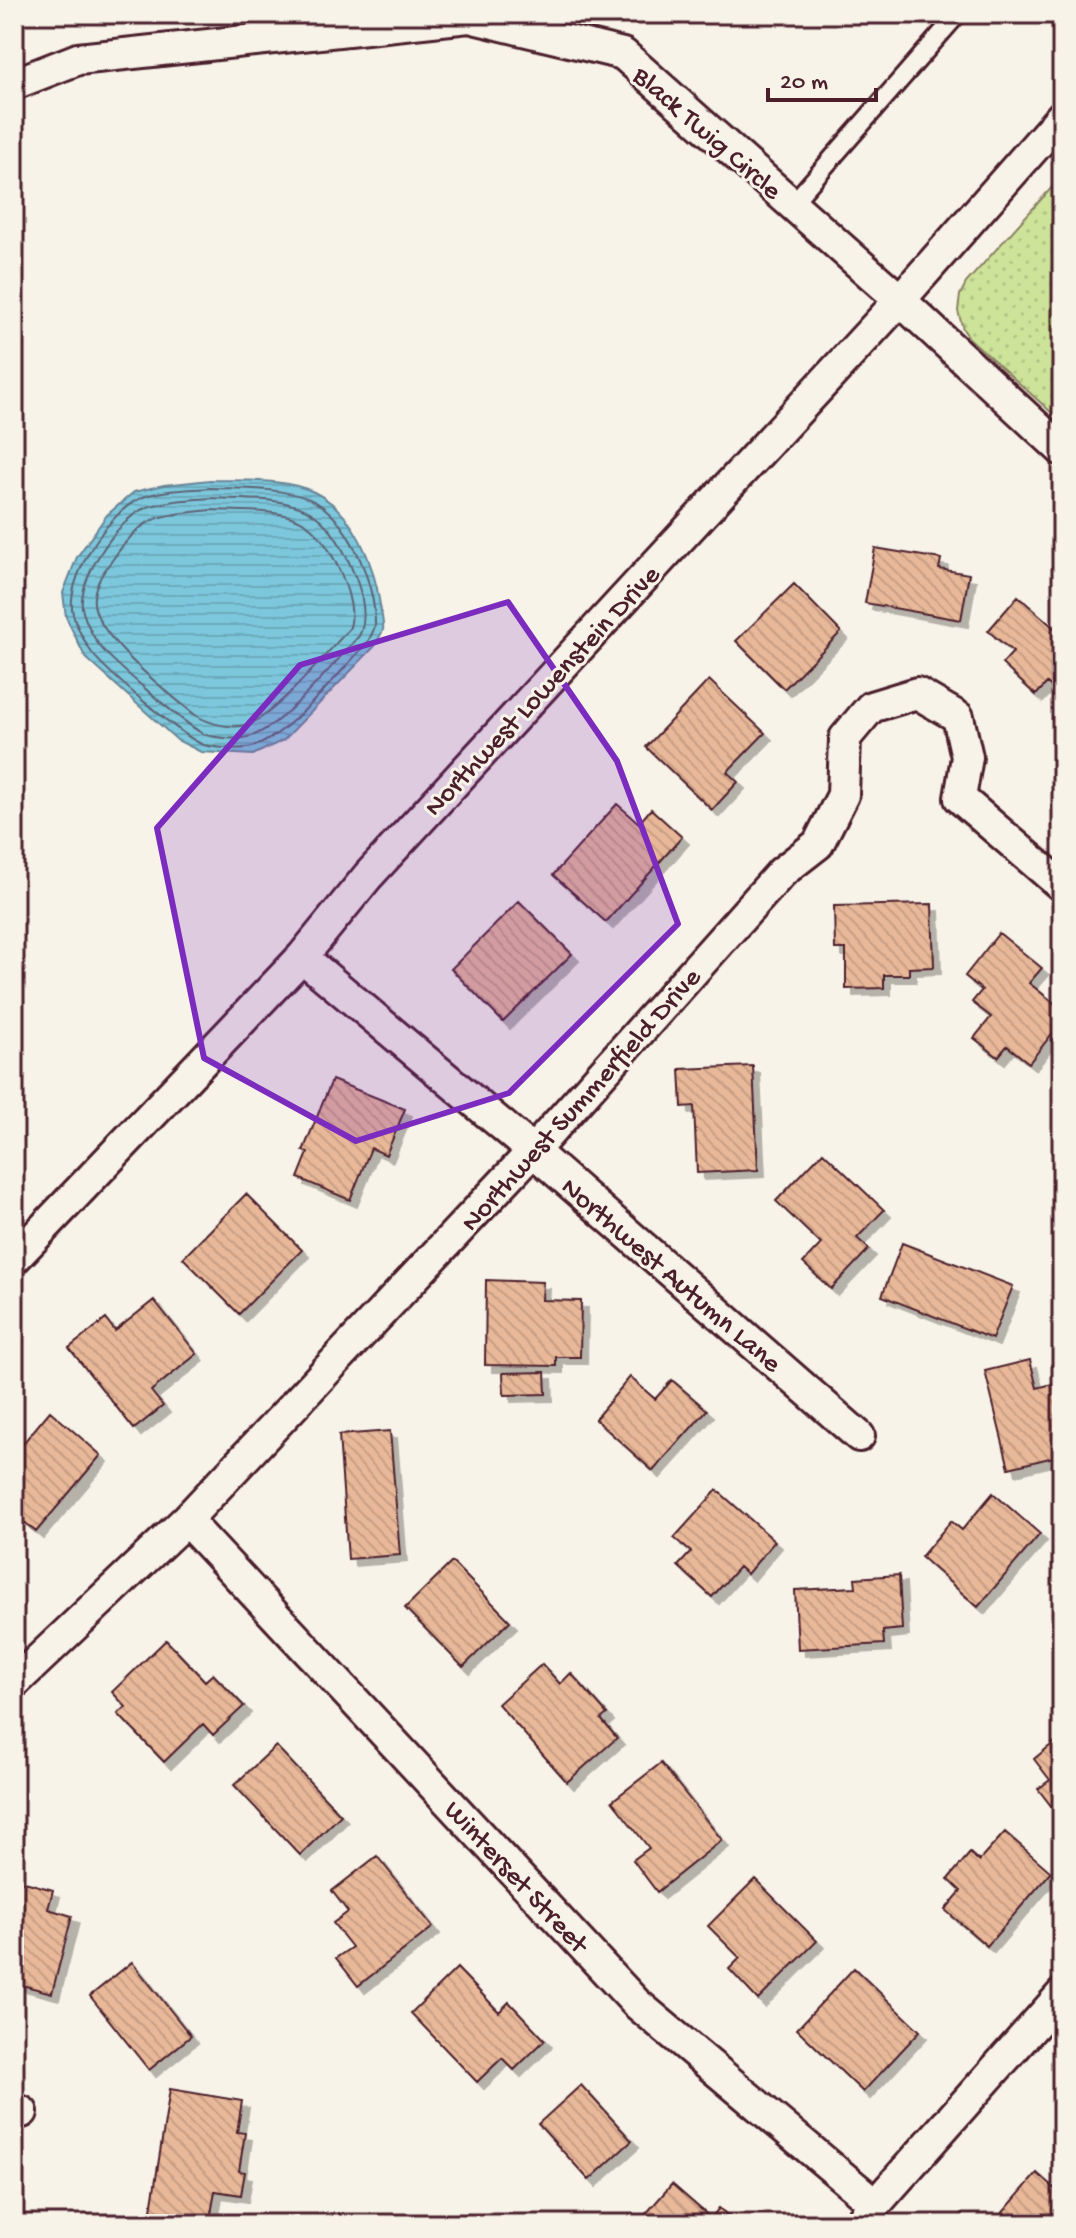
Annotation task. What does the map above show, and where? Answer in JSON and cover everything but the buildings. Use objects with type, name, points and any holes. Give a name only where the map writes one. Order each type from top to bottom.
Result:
[{"type":"street","name":"Black Twig Circle","points":[[15,78],[78,59],[344,22],[469,17],[623,54],[900,300],[1062,450]]},
{"type":"street","name":"Northwest Lowenstein Drive","points":[[14,1259],[302,957],[368,876],[900,300],[1062,116]]},
{"type":"street","name":"Northwest Summerfield Drive","points":[[14,1683],[186,1520],[533,1151],[782,872],[818,844],[843,795],[845,738],[871,707],[917,693],[958,717],[967,757],[960,798],[1062,886]]},
{"type":"street","name":"Northwest Autumn Lane","points":[[302,957],[533,1151],[859,1436]]},
{"type":"street","name":"Winterset Street","points":[[186,1520],[636,2003],[866,2214]]},
{"type":"street","points":[[866,2214],[1062,1994]]},
{"type":"lane","points":[[792,204],[958,14]]},
{"type":"highlighted area","points":[[508,602],[617,761],[678,924],[509,1093],[356,1141],[204,1058],[157,828],[300,665]]},
{"type":"green space","points":[[1062,176],[1062,422],[969,338],[958,311],[960,295],[966,283]]},
{"type":"water","points":[[210,480],[290,484],[314,492],[328,501],[341,512],[360,541],[373,573],[382,618],[383,630],[375,646],[284,740],[253,755],[201,752],[177,740],[85,657],[66,617],[63,593],[77,557],[107,515],[134,492]]}]
